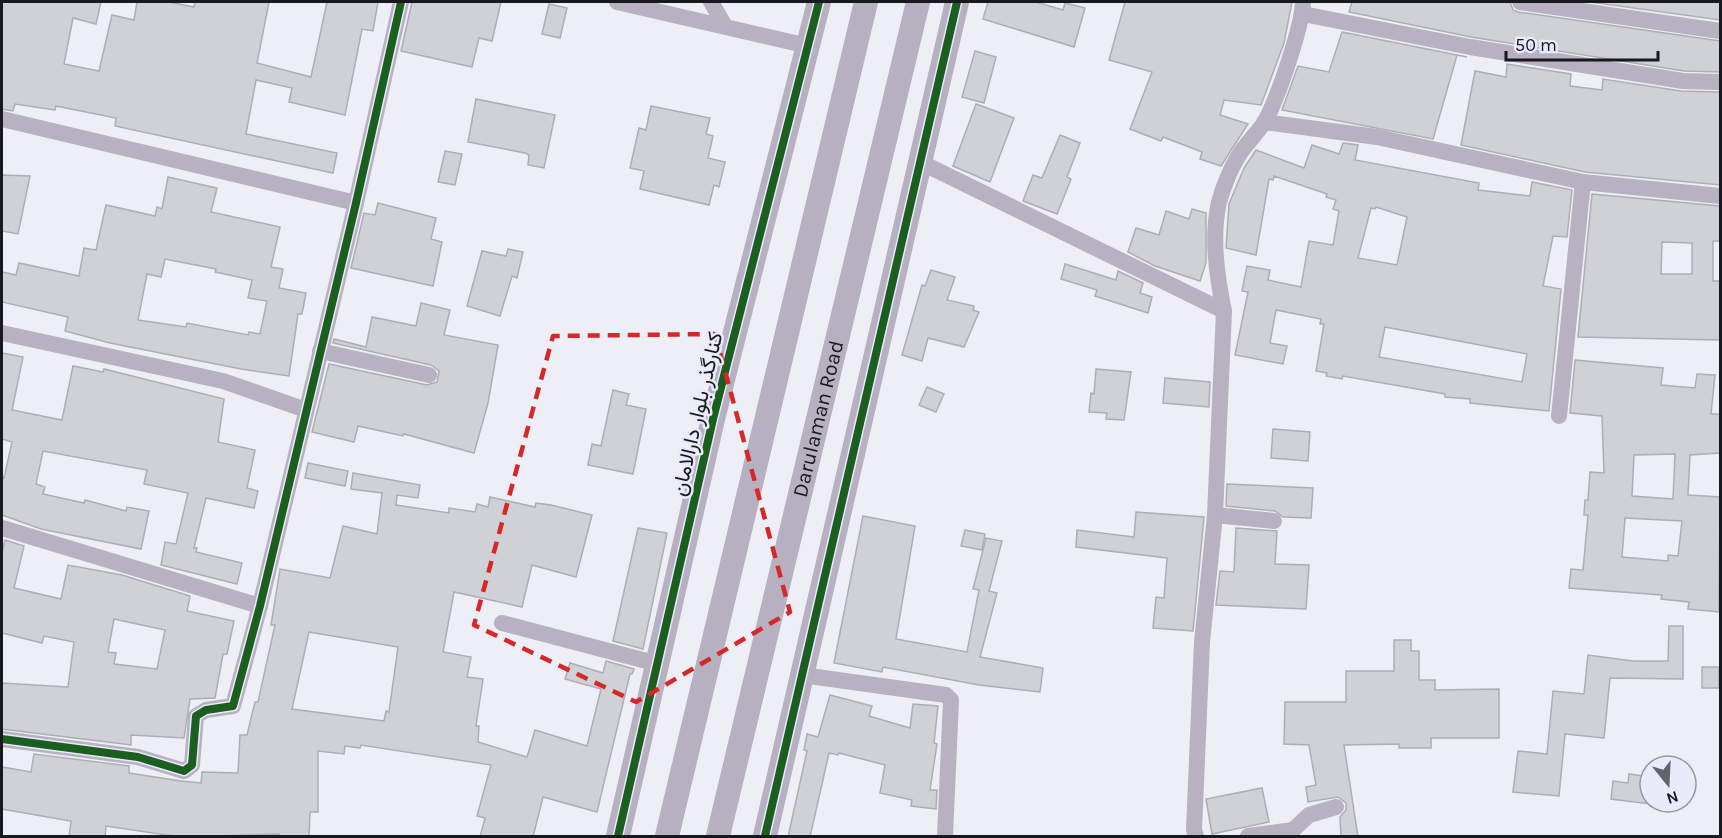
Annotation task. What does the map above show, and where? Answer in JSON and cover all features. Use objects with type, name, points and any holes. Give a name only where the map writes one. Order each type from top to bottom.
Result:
[{"type":"street","points":[[2,739],[138,757],[184,771],[190,768],[196,716],[206,710],[233,706],[260,606],[356,203],[401,2]]},
{"type":"street","points":[[617,2],[808,45]]},
{"type":"street","points":[[711,2],[725,26]]},
{"type":"street","name":"کنارگذر بلوار دارالامان","points":[[618,837],[713,419],[819,2]]},
{"type":"street","points":[[667,837],[866,2]]},
{"type":"street","name":"Darulaman Road","points":[[718,837],[918,2]]},
{"type":"street","points":[[765,837],[957,2]]},
{"type":"street","points":[[1520,2],[1720,31]]},
{"type":"street","points":[[1196,837],[1194,830],[1202,642],[1215,515],[1224,311],[1217,280],[1215,248],[1219,202],[1239,154],[1264,122],[1303,8],[1482,49],[1683,81],[1720,82]]},
{"type":"street","points":[[2,119],[356,203]]},
{"type":"street","points":[[1264,122],[1377,137],[1582,182],[1720,195]]},
{"type":"street","points":[[920,162],[1224,311]]},
{"type":"street","points":[[1559,416],[1582,182]]},
{"type":"street","points":[[2,333],[223,381],[306,410]]},
{"type":"street","points":[[320,351],[429,375]]},
{"type":"street","points":[[1215,515],[1274,521]]},
{"type":"street","points":[[2,528],[260,606]]},
{"type":"street","points":[[502,623],[658,664]]},
{"type":"street","points":[[802,675],[946,695],[951,700],[945,837]]},
{"type":"street","points":[[1248,837],[1293,830],[1309,815],[1336,807]]},
{"type":"highlighted area","points":[[715,334],[790,612],[636,702],[474,625],[553,336]]},
{"type":"building","points":[[2,2],[101,2],[96,24],[73,18],[64,64],[99,71],[112,15],[134,20],[137,2],[169,2],[194,7],[195,2],[269,2],[257,63],[311,77],[327,2],[378,2],[373,31],[362,29],[345,115],[289,102],[292,88],[256,80],[246,134],[337,153],[333,173],[115,126],[116,118],[56,106],[55,110],[15,104],[13,111],[2,109]]},
{"type":"building","points":[[412,2],[501,2],[492,41],[479,38],[472,67],[401,51]]},
{"type":"building","points":[[988,2],[1036,2],[1063,10],[1065,3],[1085,8],[1074,47],[983,19]]},
{"type":"building","points":[[1125,2],[1292,2],[1284,43],[1261,105],[1224,100],[1220,115],[1248,124],[1221,166],[1200,159],[1202,152],[1163,137],[1161,141],[1130,129],[1152,72],[1109,60]]},
{"type":"building","points":[[1352,2],[1510,2],[1513,10],[1518,12],[1720,41],[1720,72],[1684,71],[1471,37],[1349,12]]},
{"type":"building","points":[[1590,2],[1720,2],[1720,20]]},
{"type":"building","points":[[549,4],[567,8],[560,38],[542,34]]},
{"type":"building","points":[[1342,32],[1457,55],[1433,139],[1282,110],[1298,66],[1329,72]]},
{"type":"building","points":[[975,51],[996,57],[984,103],[962,97]]},
{"type":"building","points":[[1507,64],[1571,74],[1570,86],[1602,90],[1603,79],[1681,91],[1720,92],[1720,185],[1585,172],[1461,145],[1475,71],[1506,77]]},
{"type":"building","points":[[476,99],[555,115],[544,168],[528,165],[529,155],[525,153],[468,142]]},
{"type":"building","points":[[976,104],[1014,118],[990,182],[953,166]]},
{"type":"building","points":[[651,106],[710,118],[706,134],[713,136],[708,158],[725,162],[719,187],[714,185],[709,205],[640,189],[644,171],[630,168],[639,128],[646,130]]},
{"type":"building","points":[[1060,135],[1080,143],[1067,177],[1071,179],[1057,214],[1023,201],[1033,175],[1042,178]]},
{"type":"building","points":[[1343,143],[1358,145],[1355,160],[1479,183],[1478,190],[1530,196],[1532,182],[1572,190],[1567,237],[1553,236],[1543,286],[1561,289],[1549,411],[1470,403],[1470,399],[1445,397],[1445,394],[1343,376],[1342,379],[1326,376],[1327,373],[1316,371],[1324,324],[1320,324],[1321,319],[1276,310],[1270,343],[1287,346],[1283,364],[1235,355],[1248,292],[1242,291],[1247,266],[1270,270],[1268,280],[1301,287],[1309,241],[1333,245],[1339,211],[1333,209],[1336,200],[1326,197],[1327,194],[1274,176],[1273,180],[1269,179],[1256,255],[1226,248],[1229,204],[1244,168],[1256,150],[1304,168],[1312,145],[1339,154]],"holes":[[[1376,207],[1407,217],[1397,265],[1358,258],[1371,208]],[[1385,327],[1527,354],[1522,382],[1379,357]]]},
{"type":"building","points":[[445,151],[462,154],[455,185],[438,182]]},
{"type":"building","points":[[2,175],[30,176],[18,234],[2,231]]},
{"type":"building","points":[[168,177],[217,188],[211,212],[280,227],[271,267],[283,269],[279,288],[306,293],[302,314],[298,314],[289,376],[241,369],[110,343],[65,331],[68,317],[2,302],[2,272],[16,275],[19,263],[79,276],[84,248],[96,250],[106,205],[155,216],[157,207],[162,209]],"holes":[[[165,259],[216,269],[215,272],[252,280],[248,298],[267,301],[260,334],[249,332],[248,335],[187,323],[186,327],[138,320],[147,274],[161,277]]]},
{"type":"building","points":[[1592,194],[1720,206],[1720,241],[1713,241],[1713,281],[1720,281],[1720,340],[1578,337]],"holes":[[[1662,242],[1692,243],[1692,274],[1661,274]]]},
{"type":"building","points":[[378,203],[436,218],[431,239],[442,242],[433,286],[351,268],[364,213],[375,215]]},
{"type":"building","points":[[1192,209],[1206,213],[1206,263],[1200,281],[1155,266],[1128,252],[1136,228],[1159,235],[1166,211],[1189,219]]},
{"type":"building","points":[[508,249],[523,252],[517,278],[512,276],[500,316],[467,306],[482,251],[506,256]]},
{"type":"building","points":[[1065,264],[1116,280],[1118,271],[1143,283],[1140,293],[1152,297],[1148,313],[1095,296],[1097,290],[1061,279]]},
{"type":"building","points":[[931,270],[955,277],[947,300],[974,306],[973,310],[979,312],[964,347],[928,338],[922,361],[902,355],[922,285],[925,286]]},
{"type":"building","points":[[421,303],[450,310],[444,335],[498,345],[488,403],[474,453],[404,434],[403,436],[358,426],[354,442],[312,432],[329,364],[427,385],[437,382],[439,371],[431,365],[333,343],[334,339],[366,347],[372,317],[416,326]]},
{"type":"building","points":[[2,353],[23,357],[12,410],[62,420],[73,366],[103,372],[104,369],[224,399],[218,442],[255,450],[247,488],[258,491],[254,508],[206,498],[194,548],[197,548],[196,552],[242,563],[237,584],[161,565],[165,542],[176,544],[188,493],[144,484],[147,470],[43,451],[36,484],[45,487],[43,494],[84,503],[85,500],[126,511],[127,507],[149,511],[141,549],[41,529],[2,515],[2,477],[4,478],[12,442],[2,439]]},
{"type":"building","points":[[1575,360],[1663,368],[1661,385],[1695,388],[1697,374],[1715,375],[1711,414],[1720,414],[1720,453],[1690,455],[1688,495],[1720,497],[1719,612],[1688,609],[1689,602],[1661,599],[1662,595],[1569,588],[1571,569],[1583,570],[1588,515],[1584,515],[1585,500],[1588,500],[1590,472],[1604,473],[1602,416],[1570,413]],"holes":[[[1675,454],[1673,499],[1632,496],[1634,455]],[[1625,518],[1682,521],[1678,556],[1668,555],[1668,561],[1622,557]]]},
{"type":"building","points":[[1096,369],[1131,372],[1124,420],[1106,419],[1107,413],[1089,412],[1091,393],[1094,394]]},
{"type":"building","points":[[1165,378],[1210,382],[1209,407],[1163,403]]},
{"type":"building","points":[[927,387],[944,394],[936,412],[919,405]]},
{"type":"building","points":[[613,390],[629,394],[626,405],[646,409],[633,474],[588,465],[592,444],[601,446]]},
{"type":"building","points":[[1273,429],[1310,432],[1308,461],[1271,458]]},
{"type":"building","points":[[308,463],[348,471],[345,486],[305,478]]},
{"type":"building","points":[[353,473],[420,485],[418,498],[397,495],[396,505],[449,513],[449,508],[475,512],[477,504],[488,507],[490,497],[535,507],[536,503],[551,505],[592,515],[576,577],[532,565],[522,607],[454,592],[443,652],[471,657],[467,677],[483,679],[476,726],[479,726],[478,742],[527,757],[535,730],[587,746],[601,689],[565,679],[570,663],[603,673],[606,661],[634,669],[630,674],[597,812],[543,797],[533,837],[480,837],[485,818],[477,816],[491,765],[361,745],[360,748],[345,746],[344,754],[318,751],[318,812],[310,812],[309,837],[279,837],[279,834],[180,837],[106,826],[105,837],[69,837],[71,821],[2,809],[2,767],[31,772],[34,754],[129,766],[129,773],[201,783],[202,772],[238,773],[240,735],[247,735],[255,702],[258,702],[275,625],[271,625],[280,569],[330,578],[343,526],[377,534],[382,493],[351,489]],"holes":[[[309,632],[398,647],[389,712],[386,711],[384,721],[292,709]]]},
{"type":"building","points":[[1227,484],[1313,488],[1311,518],[1283,517],[1275,511],[1226,506]]},
{"type":"building","points":[[1136,512],[1204,517],[1193,631],[1153,628],[1156,597],[1164,598],[1167,558],[1076,547],[1077,530],[1134,537]]},
{"type":"building","points":[[863,516],[915,526],[896,639],[967,652],[979,590],[973,589],[986,538],[1002,541],[989,591],[997,593],[980,657],[1043,668],[1040,692],[979,685],[883,667],[882,672],[834,663]]},
{"type":"building","points":[[638,528],[667,533],[643,649],[613,641]]},
{"type":"building","points":[[1236,528],[1277,531],[1275,564],[1309,565],[1306,609],[1216,605],[1220,571],[1234,572]]},
{"type":"building","points":[[965,530],[985,534],[982,550],[961,546]]},
{"type":"building","points":[[5,540],[24,546],[14,588],[61,599],[68,565],[122,575],[190,596],[187,611],[234,621],[227,654],[223,654],[215,698],[190,699],[184,738],[131,735],[131,745],[2,729],[2,683],[68,687],[74,642],[44,636],[42,643],[2,633],[2,553]],"holes":[[[114,619],[165,630],[157,669],[114,664],[116,653],[108,652]]]},
{"type":"building","points":[[1669,626],[1683,626],[1683,679],[1610,678],[1604,738],[1565,734],[1559,796],[1513,792],[1518,751],[1547,754],[1553,691],[1584,694],[1588,655],[1633,661],[1668,661]]},
{"type":"building","points":[[1394,640],[1411,640],[1411,651],[1419,651],[1419,680],[1435,680],[1435,690],[1499,689],[1499,738],[1431,738],[1431,748],[1399,748],[1399,744],[1344,745],[1358,837],[1341,837],[1340,817],[1346,810],[1346,803],[1338,797],[1308,802],[1306,787],[1316,785],[1309,745],[1284,744],[1285,702],[1346,702],[1346,671],[1394,671]]},
{"type":"building","points":[[1702,667],[1719,667],[1719,688],[1702,688]]},
{"type":"building","points":[[830,695],[872,706],[869,716],[910,728],[913,704],[938,706],[934,743],[937,744],[930,790],[937,790],[936,809],[911,806],[912,800],[880,793],[885,765],[839,753],[838,755],[829,753],[810,837],[788,837],[807,751],[804,750],[807,734],[818,737]]},
{"type":"building","points":[[1629,774],[1638,775],[1638,802],[1611,799],[1613,781],[1628,783]]},
{"type":"building","points":[[1262,788],[1269,822],[1212,834],[1206,799]]},
{"type":"cycle path","points":[[2,739],[138,757],[184,771],[192,765],[196,716],[206,710],[233,706],[260,606],[356,203],[401,2]]},
{"type":"cycle path","points":[[618,836],[713,419],[819,2]]},
{"type":"cycle path","points":[[765,836],[957,2]]}]
